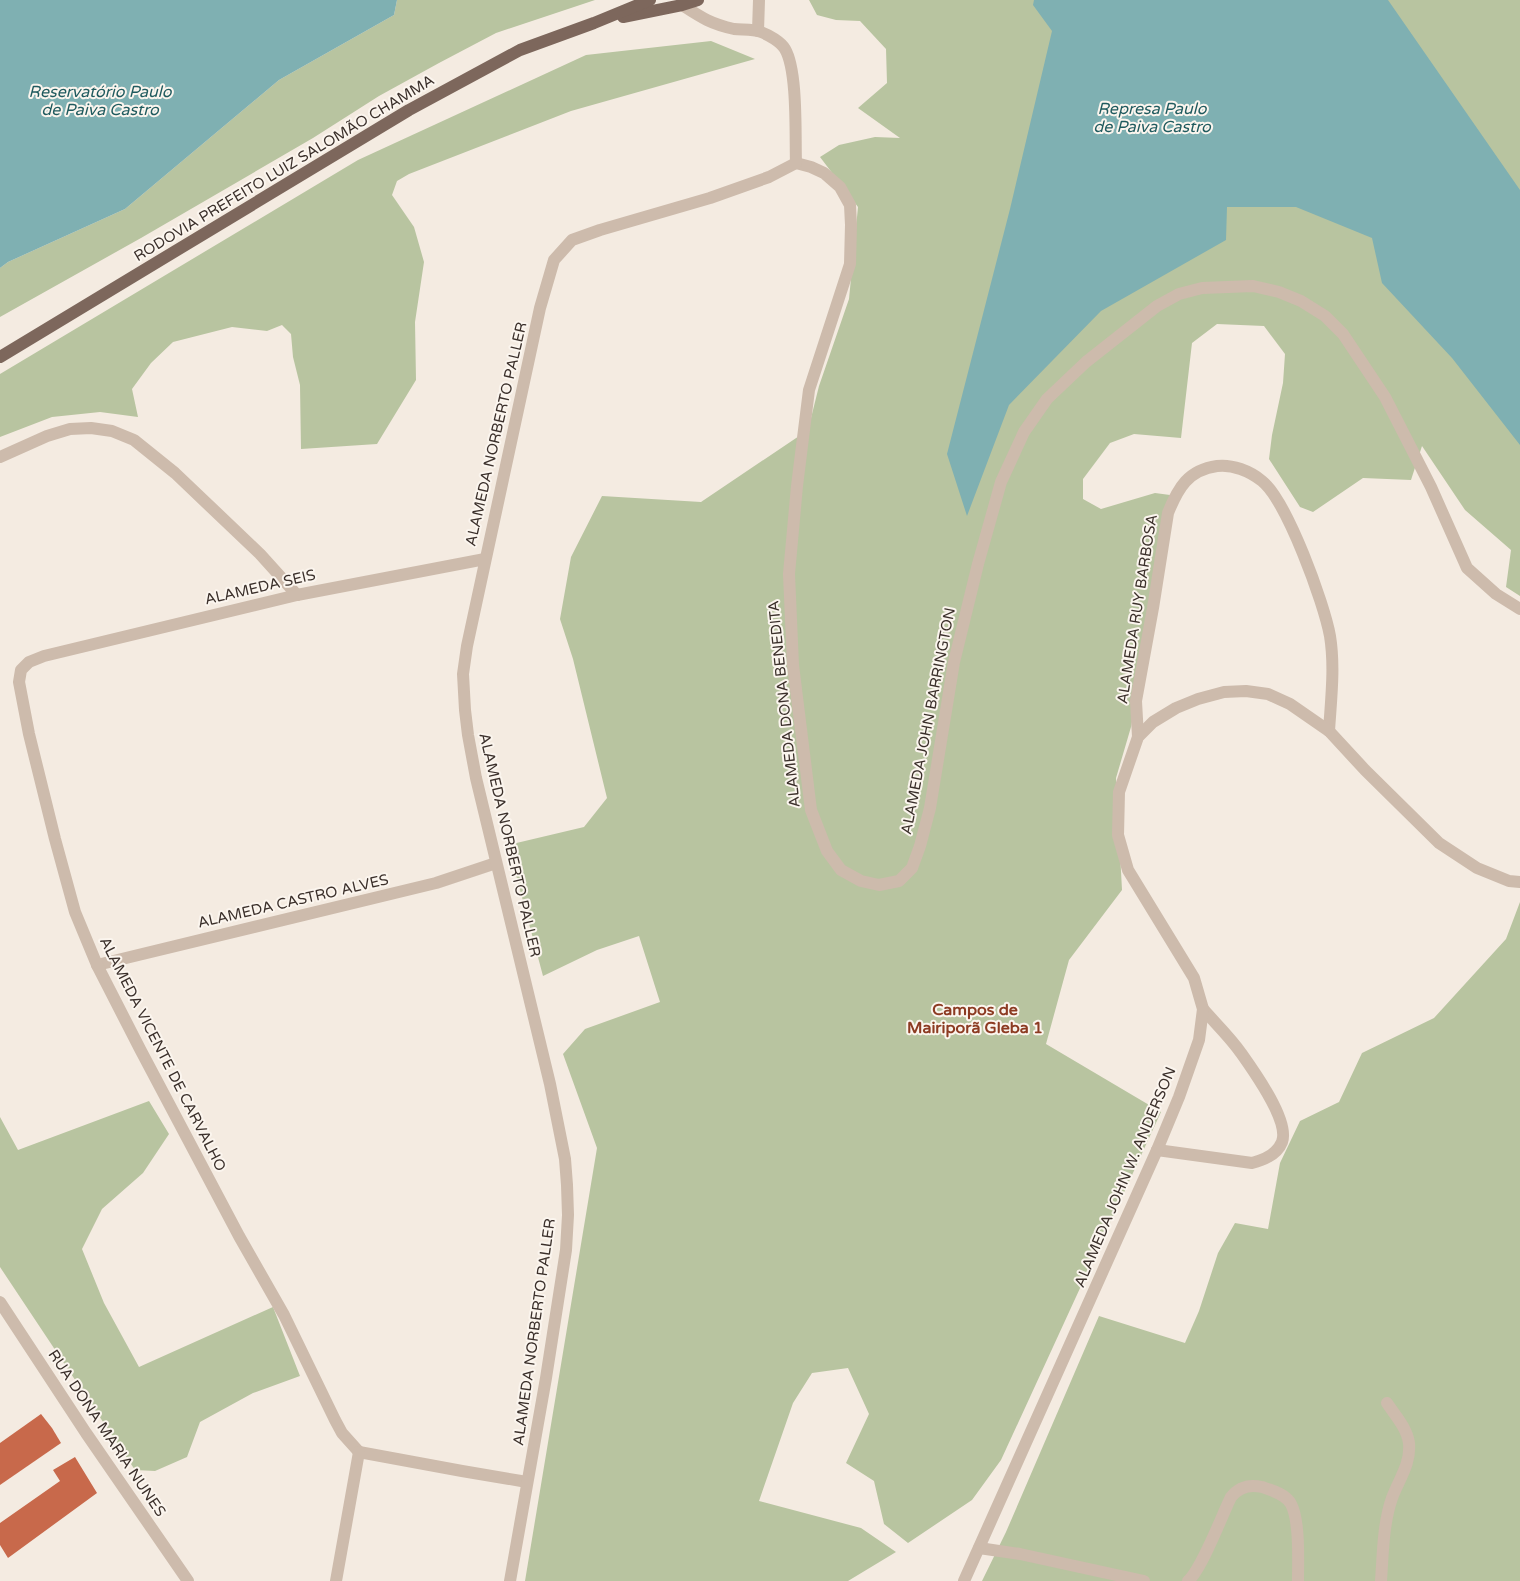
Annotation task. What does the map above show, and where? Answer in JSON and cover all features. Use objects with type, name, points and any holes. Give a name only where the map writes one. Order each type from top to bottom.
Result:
[{"type":"main road","name":"RODOVIA PREFEITO LUIZ SALOMÃO CHAMMA","points":[[0,357],[409,110],[520,50],[650,0]]},
{"type":"main road","name":"RODOVIA PREFEITO LUIZ SALOMÃO CHAMMA","points":[[594,23],[698,0]]},
{"type":"street","points":[[758,0],[758,31]]},
{"type":"street","points":[[682,5],[704,20],[712,23],[746,31],[758,31],[781,44],[786,50],[793,80],[796,163]]},
{"type":"street","name":"ALAMEDA NORBERTO PALLER","points":[[510,1581],[546,1378],[566,1250],[567,1185],[565,1158],[550,1084],[496,863],[468,735],[463,674],[467,646],[540,308],[554,260],[572,240],[710,198],[769,177],[796,163]]},
{"type":"street","name":"ALAMEDA DONA BENEDITA","points":[[796,163],[824,173],[840,187],[850,205],[852,225],[850,264],[809,390],[797,486],[789,574],[794,665],[811,810],[827,850],[841,870],[861,881],[879,885]]},
{"type":"street","name":"ALAMEDA JOHN BARRINGTON","points":[[879,885],[899,881],[912,868],[920,846],[930,808],[954,662],[978,564],[1001,482],[1024,432],[1047,399],[1086,362],[1157,306],[1179,294],[1202,288],[1253,286],[1279,292],[1301,301],[1325,316],[1343,334],[1385,397],[1431,487],[1466,568],[1496,594],[1520,609]]},
{"type":"street","points":[[0,457],[47,436],[70,430],[90,428],[112,431],[134,440],[175,473],[260,554],[297,595]]},
{"type":"street","name":"ALAMEDA RUY BARBOSA","points":[[1138,738],[1136,701],[1168,513],[1183,484],[1192,474],[1206,468],[1222,466],[1244,470],[1264,482],[1288,519],[1301,548],[1330,636],[1333,669],[1329,731]]},
{"type":"street","name":"ALAMEDA SEIS","points":[[44,656],[297,595],[485,559]]},
{"type":"street","name":"ALAMEDA VICENTE DE CARVALHO","points":[[44,656],[29,662],[21,670],[19,682],[29,734],[75,912],[97,965],[239,1236],[284,1315],[335,1420],[342,1433],[359,1452]]},
{"type":"street","name":"ALAMEDA JOHN W. ANDERSON","points":[[964,1581],[1157,1150],[1179,1097],[1199,1040],[1203,1009],[1194,978],[1128,870],[1118,836],[1119,792],[1138,738],[1153,722],[1198,699],[1224,692],[1246,690],[1268,694],[1290,704],[1329,731],[1372,777],[1440,843],[1477,868],[1509,881],[1520,882]]},
{"type":"street","name":"ALAMEDA CASTRO ALVES","points":[[97,965],[436,884],[496,863]]},
{"type":"street","points":[[1157,1150],[1252,1163],[1266,1160],[1282,1142],[1283,1129],[1280,1118],[1260,1082],[1240,1052],[1203,1009]]},
{"type":"street","name":"RUA DONA MARIA NUNES","points":[[0,1302],[86,1433],[188,1581]]},
{"type":"street","points":[[1381,1581],[1386,1524],[1392,1497],[1407,1464],[1409,1444],[1403,1427],[1387,1403]]},
{"type":"street","points":[[336,1581],[359,1452],[462,1472],[528,1482]]},
{"type":"street","points":[[1188,1581],[1193,1577],[1231,1497],[1244,1486],[1256,1486],[1273,1490],[1291,1504],[1298,1541],[1298,1581]]},
{"type":"street","points":[[979,1548],[1029,1556],[1144,1581]]},
{"type":"green space","points":[[397,0],[595,0],[496,33],[439,63],[379,96],[313,138],[141,238],[0,317],[0,268],[8,262],[125,209],[279,80],[394,15]]},
{"type":"green space","points":[[809,0],[1520,0],[1520,596],[1506,587],[1511,550],[1465,510],[1422,446],[1411,480],[1363,478],[1313,512],[1300,507],[1269,459],[1283,383],[1285,354],[1264,326],[1217,324],[1192,343],[1181,438],[1134,434],[1110,443],[1083,479],[1083,499],[1101,509],[1155,493],[1170,495],[1131,727],[1116,778],[1122,890],[1069,960],[1046,1044],[1161,1112],[1001,1460],[972,1500],[908,1543],[884,1524],[874,1481],[846,1463],[869,1414],[848,1368],[812,1373],[793,1403],[759,1501],[861,1528],[896,1552],[848,1581],[525,1581],[597,1148],[563,1054],[585,1029],[660,1002],[639,936],[597,950],[543,976],[508,845],[584,827],[607,798],[573,659],[560,619],[571,557],[602,496],[701,502],[808,430],[819,386],[849,299],[858,207],[820,157],[839,145],[875,137],[900,138],[858,108],[887,83],[886,49],[860,21],[836,20],[817,15]]},
{"type":"green space","points":[[711,41],[755,59],[571,111],[409,174],[397,181],[392,195],[414,227],[424,262],[415,322],[416,380],[377,444],[301,449],[300,385],[293,357],[291,334],[282,325],[267,331],[232,327],[173,342],[151,363],[132,389],[138,417],[100,412],[52,417],[0,437],[0,374],[358,160],[586,55]]},
{"type":"green space","points":[[1520,902],[1520,1581],[982,1581],[1006,1532],[1099,1316],[1185,1343],[1199,1311],[1218,1253],[1235,1223],[1268,1229],[1280,1163],[1300,1121],[1339,1102],[1362,1053],[1434,1018],[1506,939]]},
{"type":"green space","points":[[149,1101],[169,1134],[143,1173],[102,1209],[82,1249],[104,1303],[139,1367],[273,1307],[300,1376],[253,1393],[200,1422],[187,1457],[155,1471],[135,1470],[0,1267],[0,1117],[18,1150]]},
{"type":"water","name":"Reservatório Paulo de Paiva Castro","points":[[0,0],[397,0],[394,15],[279,80],[125,209],[8,262],[0,268]]},
{"type":"water","name":"Represa Paulo de Paiva Castro","points":[[1034,0],[1388,0],[1520,190],[1520,445],[1452,358],[1382,283],[1372,238],[1296,207],[1227,207],[1226,240],[1101,311],[1009,405],[967,516],[947,454],[1010,209],[1052,31],[1033,5]]},
{"type":"building","points":[[41,1414],[61,1443],[0,1485],[0,1443]]},
{"type":"building","points":[[75,1457],[97,1493],[8,1558],[0,1545],[0,1523],[60,1481],[53,1470]]},
{"type":"district","name":"Campos de Mairiporã Gleba 1","points":[[975,1018]]}]
